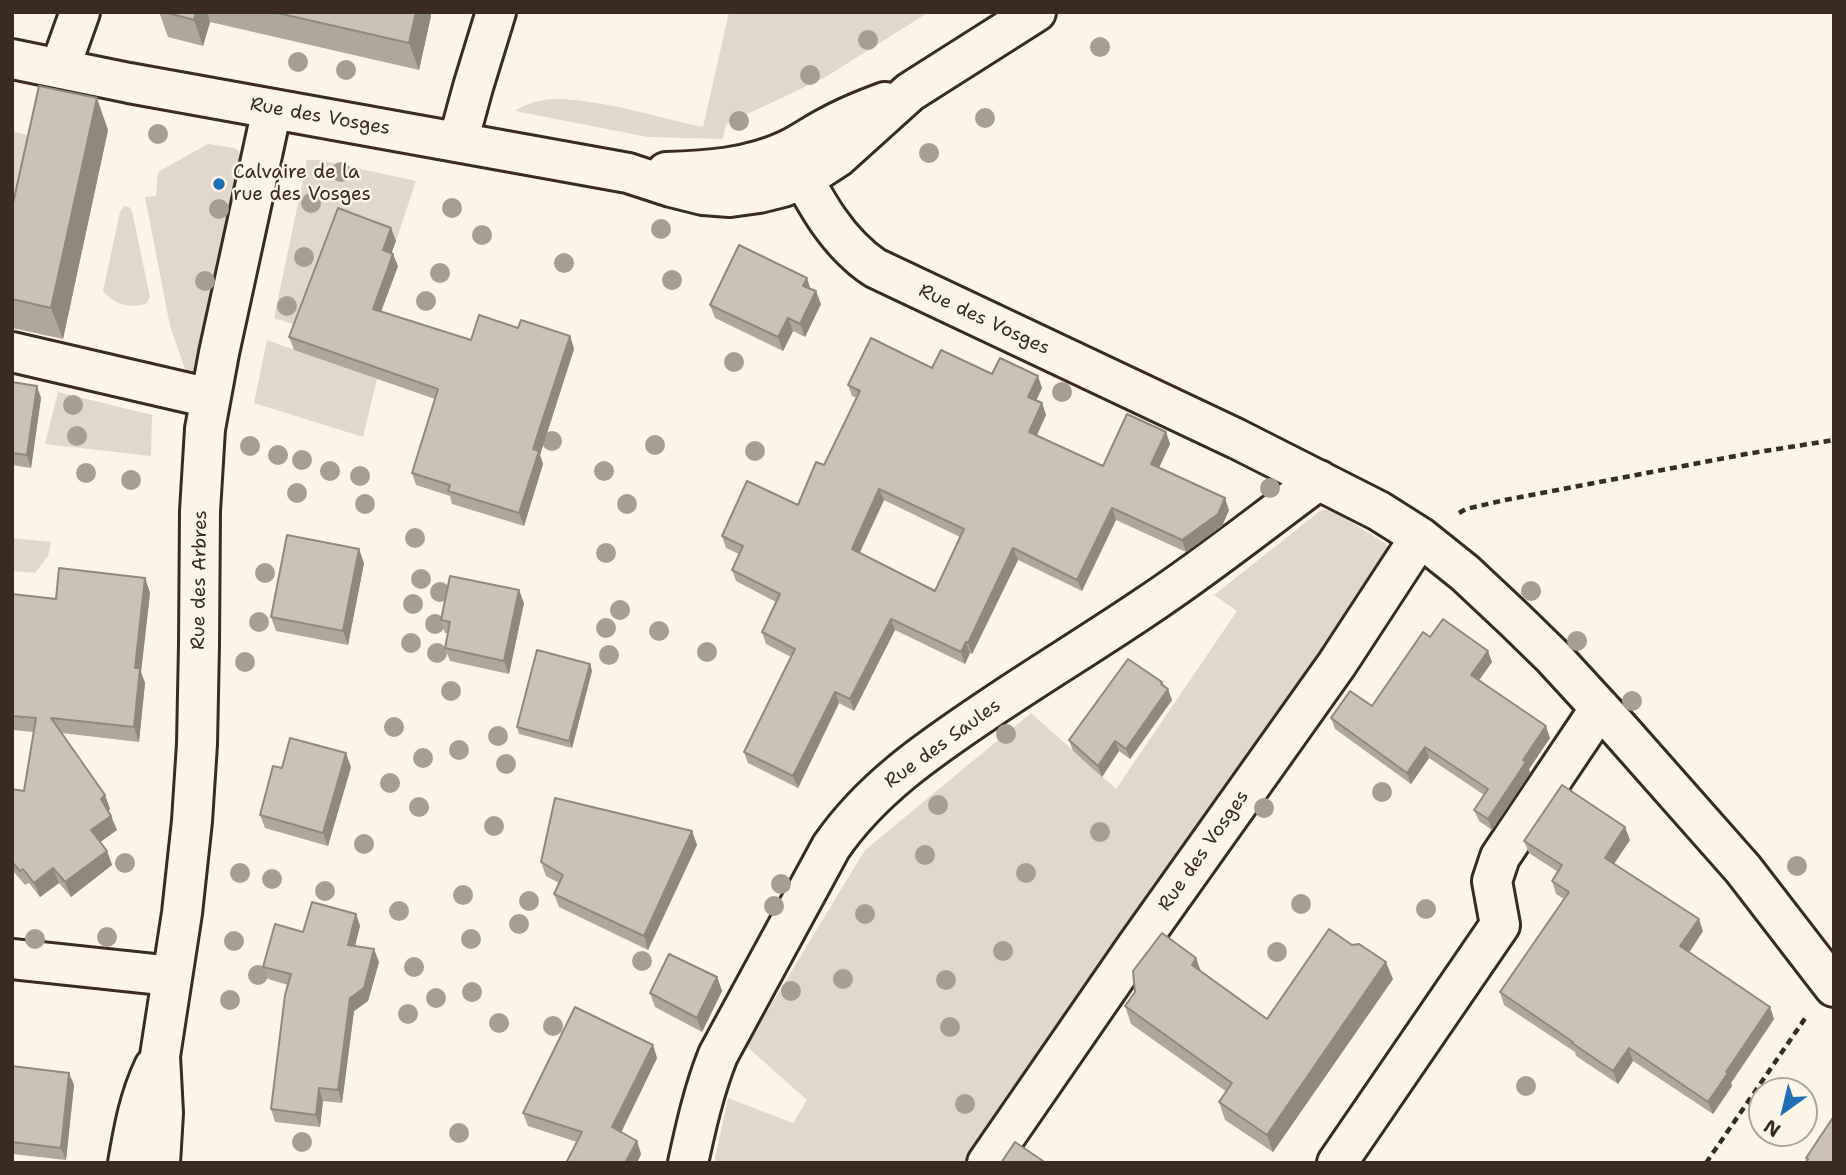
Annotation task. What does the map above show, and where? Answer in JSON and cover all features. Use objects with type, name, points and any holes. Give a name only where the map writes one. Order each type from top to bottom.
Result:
[{"type":"street","points":[[60,68],[80,12]]},
{"type":"street","points":[[458,142],[496,12]]},
{"type":"street","points":[[796,164],[831,125],[910,92],[1035,12]]},
{"type":"street","name":"Rue des Vosges","points":[[12,59],[628,173],[705,171],[796,164],[835,230],[860,258],[875,268],[1237,439],[1379,512],[1420,537],[1465,573],[1553,657],[1743,869],[1832,984]]},
{"type":"street","name":"Rue des Arbres","points":[[160,1163],[163,1113],[160,1056],[182,913],[193,808],[200,511],[205,429],[272,109]]},
{"type":"street","points":[[12,352],[210,398]]},
{"type":"street","name":"Rue des Saules","points":[[688,1163],[708,1079],[718,1055],[826,856],[863,806],[906,767],[944,739],[1147,607],[1319,480]]},
{"type":"street","name":"Rue des Vosges","points":[[987,1163],[1337,664],[1420,537]]},
{"type":"street","points":[[1337,1163],[1500,925],[1492,881],[1500,857],[1600,708]]},
{"type":"street","points":[[12,960],[172,976]]},
{"type":"street","name":"Rue des Arbres","points":[[128,1163],[137,1112],[146,1084],[160,1056]]},
{"type":"path","points":[[1420,537],[1466,509],[1746,454],[1834,440]]},
{"type":"path","points":[[1706,1163],[1832,984]]},
{"type":"shaded area","points":[[729,12],[929,12],[824,78],[726,124],[723,139],[648,137],[515,111],[540,101],[575,100],[703,127]]},
{"type":"shaded area","points":[[12,131],[46,140],[12,283]]},
{"type":"shaded area","points":[[208,144],[235,148],[241,154],[196,368],[191,373],[185,369],[170,326],[145,197],[156,196],[158,172]]},
{"type":"shaded area","points":[[307,160],[319,160],[416,181],[396,241],[317,332],[274,318]]},
{"type":"shaded area","points":[[124,206],[132,211],[150,297],[147,303],[136,306],[118,302],[103,291],[120,212]]},
{"type":"shaded area","points":[[267,340],[377,379],[363,437],[254,403]]},
{"type":"shaded area","points":[[58,392],[152,415],[151,456],[45,444]]},
{"type":"shaded area","points":[[1331,510],[1385,543],[1391,554],[970,1163],[714,1163],[728,1098],[793,1123],[807,1100],[746,1046],[865,850],[1031,713],[1116,789],[1237,611],[1214,595],[1320,511]]},
{"type":"shaded area","points":[[12,538],[51,542],[48,556],[35,573],[12,571]]},
{"type":"building","points":[[164,12],[196,12],[194,20]]},
{"type":"building","points":[[273,12],[416,12],[409,43]]},
{"type":"building","points":[[39,86],[97,98],[51,308],[12,299],[12,208]]},
{"type":"building","points":[[338,208],[391,228],[383,250],[393,254],[373,309],[471,340],[479,315],[518,328],[521,320],[570,336],[533,449],[539,451],[519,513],[448,491],[450,485],[412,473],[438,389],[289,337]]},
{"type":"building","points":[[739,245],[807,278],[803,286],[816,291],[800,324],[788,318],[778,337],[710,305]]},
{"type":"building","points":[[871,338],[932,368],[941,350],[992,374],[1000,358],[1038,376],[1028,397],[1042,403],[1029,432],[1103,466],[1127,414],[1166,432],[1151,464],[1225,498],[1218,514],[1182,540],[1112,508],[1077,580],[1013,548],[968,643],[966,642],[961,652],[891,619],[850,699],[835,692],[793,776],[744,752],[795,649],[762,632],[780,594],[732,570],[743,546],[722,536],[747,481],[798,505],[816,462],[824,465],[860,391],[848,385]],"holes":[[[879,489],[964,529],[935,591],[852,549]]]},
{"type":"building","points":[[12,382],[37,386],[27,455],[12,453]]},
{"type":"building","points":[[287,535],[359,549],[343,631],[271,617]]},
{"type":"building","points":[[59,568],[145,578],[135,668],[140,668],[134,727],[51,718],[105,795],[101,799],[111,816],[91,830],[107,851],[65,882],[53,868],[34,883],[23,869],[20,871],[12,862],[12,789],[24,791],[36,718],[12,716],[12,594],[56,599]]},
{"type":"building","points":[[450,576],[519,590],[504,661],[445,648],[450,622],[441,620]]},
{"type":"building","points":[[1443,619],[1488,651],[1471,675],[1546,726],[1488,819],[1474,810],[1488,789],[1425,747],[1407,773],[1331,718],[1350,691],[1372,706],[1423,632],[1430,637]]},
{"type":"building","points":[[537,650],[590,664],[569,741],[517,727]]},
{"type":"building","points":[[1128,659],[1168,689],[1126,749],[1115,741],[1098,766],[1069,740]]},
{"type":"building","points":[[290,738],[346,753],[323,833],[260,815],[273,766],[282,768]]},
{"type":"building","points":[[1562,785],[1625,827],[1605,858],[1699,919],[1680,946],[1770,1007],[1708,1102],[1629,1048],[1613,1071],[1500,992],[1569,892],[1552,881],[1562,865],[1524,841]]},
{"type":"building","points":[[555,798],[692,831],[644,936],[554,894],[563,875],[541,862]]},
{"type":"building","points":[[312,902],[356,914],[348,945],[374,949],[364,988],[350,998],[338,1090],[319,1088],[316,1115],[271,1109],[285,995],[291,974],[263,967],[275,924],[303,932]]},
{"type":"building","points":[[1329,929],[1352,945],[1359,944],[1386,962],[1267,1135],[1219,1102],[1232,1083],[1125,1006],[1135,992],[1133,971],[1162,933],[1196,958],[1192,965],[1267,1019]]},
{"type":"building","points":[[669,954],[717,977],[697,1018],[650,993]]},
{"type":"building","points":[[575,1007],[653,1045],[612,1127],[637,1141],[625,1163],[566,1163],[582,1132],[523,1113]]},
{"type":"building","points":[[12,1066],[69,1073],[61,1148],[12,1142]]},
{"type":"building","points":[[1834,1116],[1834,1163],[1805,1163],[1813,1147],[1818,1147],[1818,1140]]},
{"type":"building","points":[[1015,1142],[1046,1163],[1001,1163]]},
{"type":"place","name":"Calvaire de la rue des Vosges","points":[[219,184]]}]
